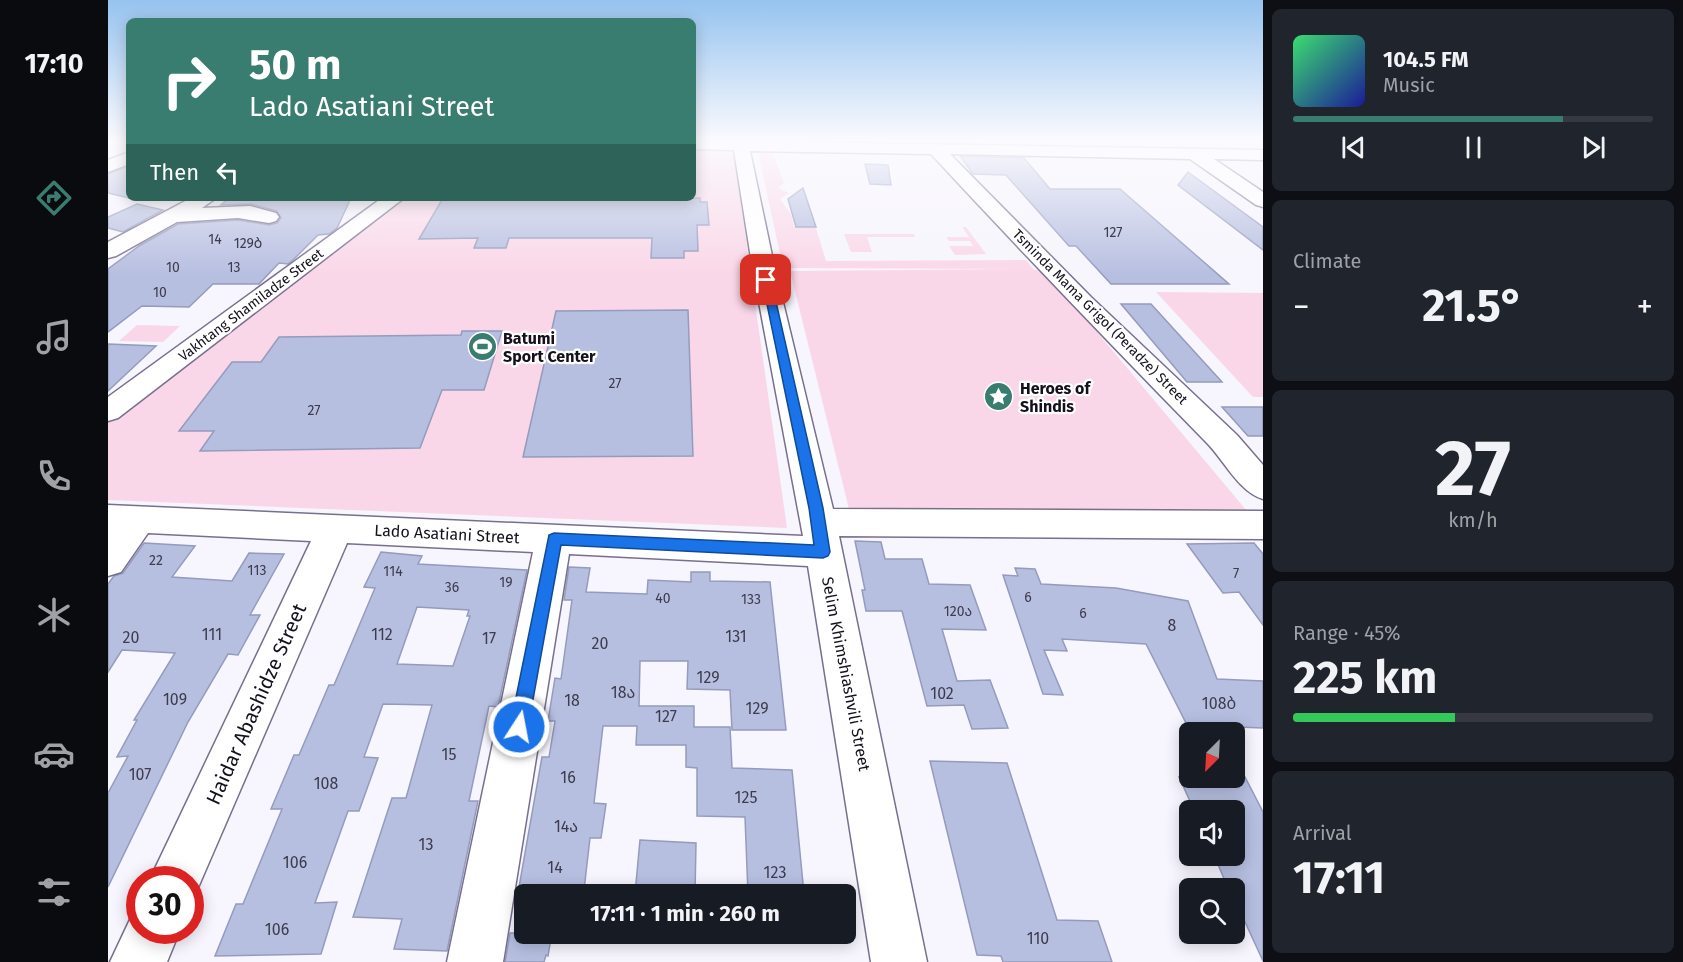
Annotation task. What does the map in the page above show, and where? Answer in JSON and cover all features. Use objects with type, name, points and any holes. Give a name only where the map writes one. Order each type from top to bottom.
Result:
[{"type":"street","name":"Selim Khimshiashvili Street","points":[[750,185],[763,265],[820,537],[899,962]]},
{"type":"street","name":"Tsminda Mama Grigol (Peradze) Street","points":[[970,185],[1082,302],[1226,443],[1263,487]]},
{"type":"street","points":[[1239,185],[1263,201]]},
{"type":"street","points":[[108,251],[200,201]]},
{"type":"street","name":"Vakhtang Shamiladze Street","points":[[108,411],[390,201]]},
{"type":"street","points":[[173,216],[249,213],[269,217]]},
{"type":"street","points":[[108,561],[124,518]]},
{"type":"street","name":"Lado Asatiani Street","points":[[124,518],[554,539],[820,537],[1263,525]]},
{"type":"street","name":"Haidar Abashidze Street","points":[[182,866],[335,529]]},
{"type":"street","points":[[475,962],[554,539]]},
{"type":"street","points":[[138,962],[146,944]]},
{"type":"shaded area","name":"Batumi Sport Center","points":[[696,185],[738,185],[787,528],[108,500],[108,419],[396,201],[696,201]]},
{"type":"shaded area","points":[[765,185],[782,185],[778,188],[789,193],[780,199],[791,214],[794,227],[816,228],[826,261],[1026,260],[1034,270],[1045,270],[1247,511],[850,513],[790,271],[1026,269],[783,268]]},
{"type":"shaded area","points":[[962,227],[966,227],[986,254],[955,255],[949,246],[973,246],[970,241],[949,241],[946,237],[969,237]]},
{"type":"shaded area","points":[[844,234],[914,234],[915,237],[867,237],[872,252],[851,252]]},
{"type":"shaded area","points":[[1156,292],[1263,293],[1263,397],[1253,397]]},
{"type":"shaded area","points":[[137,325],[180,326],[163,342],[119,341]]},
{"type":"building","points":[[108,185],[126,185],[126,197],[108,193]]},
{"type":"building","points":[[1015,185],[1047,185],[1050,189],[1120,189],[1229,284],[1111,284],[1076,246],[1069,246]]},
{"type":"building","points":[[1178,185],[1206,185],[1263,227],[1263,250]]},
{"type":"building","points":[[803,188],[816,227],[796,227],[788,199]]},
{"type":"building","points":[[696,198],[700,198],[700,202],[707,202],[709,225],[697,225],[698,251],[684,251],[684,258],[651,258],[652,238],[509,238],[506,248],[474,248],[478,238],[419,239],[441,201],[696,201]]},
{"type":"building","points":[[226,201],[350,201],[337,228],[329,234],[318,235],[288,264],[279,263],[259,284],[213,284],[189,307],[142,306],[108,332],[108,269],[139,246],[178,224],[238,220],[269,225],[277,223],[281,218],[277,211],[251,204],[221,205]]},
{"type":"building","points":[[137,204],[163,210],[123,232],[108,228],[108,217]]},
{"type":"building","points":[[1121,304],[1151,304],[1222,382],[1187,382]]},
{"type":"building","points":[[688,310],[693,456],[523,457],[556,311]]},
{"type":"building","points":[[462,331],[502,331],[484,390],[442,390],[420,448],[200,451],[214,431],[179,431],[232,362],[261,362],[279,337],[461,335]]},
{"type":"building","points":[[108,344],[156,346],[108,391]]},
{"type":"building","points":[[1222,407],[1263,407],[1263,436],[1248,436]]},
{"type":"building","points":[[855,541],[881,542],[885,559],[922,559],[929,584],[970,585],[986,630],[942,629],[957,681],[990,680],[1008,728],[972,729],[964,705],[927,706],[902,611],[866,611],[862,590],[865,590]]},
{"type":"building","points":[[144,543],[195,546],[172,577],[232,581],[249,553],[284,554],[250,615],[260,615],[238,655],[228,654],[188,722],[108,887],[108,793],[128,756],[117,757],[137,720],[134,720],[175,653],[122,650],[108,672],[108,584],[114,576],[123,573]]},
{"type":"building","points":[[1254,543],[1263,554],[1263,625],[1239,592],[1223,593],[1187,544]]},
{"type":"building","points":[[381,552],[422,556],[418,564],[527,570],[498,707],[489,706],[469,801],[478,801],[447,951],[394,949],[402,919],[353,917],[392,798],[406,798],[432,705],[383,704],[364,757],[378,758],[359,811],[348,811],[315,903],[337,902],[321,954],[215,956],[236,904],[243,904],[282,809],[271,809],[294,755],[299,755],[329,685],[334,685],[375,588],[364,587]],"holes":[[[417,607],[469,610],[467,616],[470,616],[453,666],[397,664]]]},
{"type":"building","points":[[569,567],[590,568],[586,592],[647,594],[648,580],[691,582],[691,572],[710,572],[710,581],[770,582],[786,730],[732,730],[730,690],[687,689],[688,661],[640,661],[639,706],[694,706],[694,727],[730,727],[732,768],[792,770],[803,884],[748,884],[745,817],[697,816],[697,768],[686,767],[686,745],[636,745],[637,726],[603,726],[594,803],[606,804],[601,838],[590,838],[585,884],[520,884],[542,757],[549,757],[555,721],[548,721],[555,678],[561,679],[572,600],[564,600]]},
{"type":"building","points":[[1015,568],[1035,569],[1041,584],[1116,588],[1188,601],[1217,679],[1263,681],[1263,728],[1245,727],[1245,722],[1185,722],[1146,644],[1062,639],[1067,651],[1044,650],[1063,695],[1043,694],[1003,575],[1018,576]]},
{"type":"building","points":[[930,761],[1007,763],[1057,920],[1098,921],[1112,962],[1003,962],[1001,956],[977,955]]},
{"type":"building","points":[[1245,777],[1263,812],[1263,961],[1245,922],[1245,878],[1224,878],[1219,866],[1245,866],[1245,800],[1189,800],[1184,788],[1245,788]]},
{"type":"building","points":[[640,840],[696,843],[695,884],[636,884]]},
{"type":"building","points":[[510,933],[514,933],[514,944],[550,944],[548,956],[546,955],[544,962],[505,962]]},
{"type":"place","name":"Batumi Sport Center","points":[[482,347]]},
{"type":"place","name":"Heroes of Shindis","points":[[999,397]]},
{"type":"route","points":[[519,727],[554,539],[823,552],[816,508],[766,280]]}]
